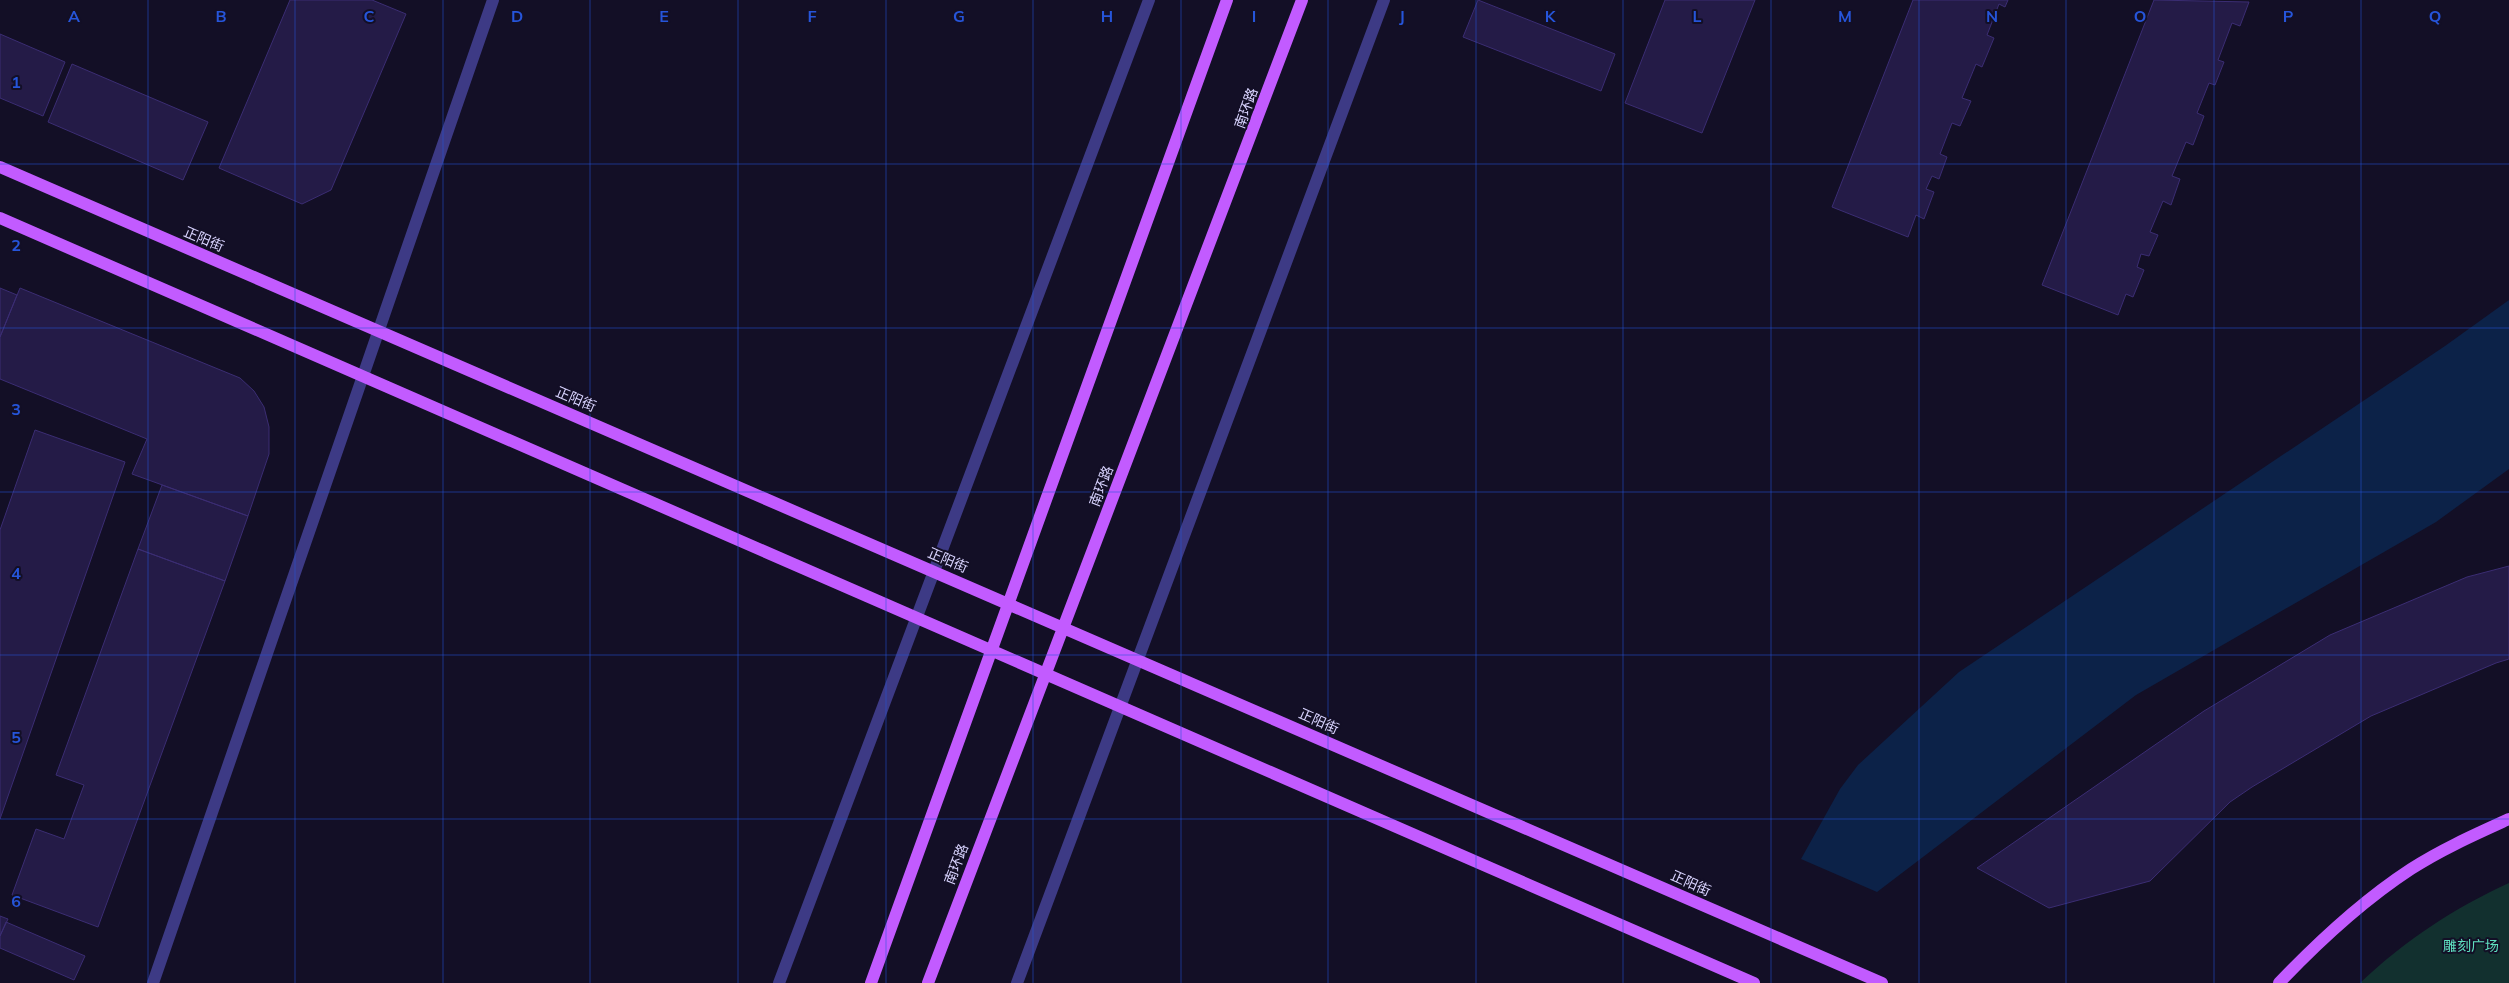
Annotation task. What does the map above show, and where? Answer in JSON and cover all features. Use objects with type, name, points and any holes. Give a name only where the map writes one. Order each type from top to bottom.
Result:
[{"type":"main road","points":[[871,983],[1227,0]]},
{"type":"main road","name":"南环路","points":[[928,983],[1302,0]]},
{"type":"main road","name":"正阳街","points":[[0,167],[1064,626],[1882,983]]},
{"type":"main road","points":[[0,218],[1754,983]]},
{"type":"main road","points":[[2279,983],[2317,943],[2363,904],[2411,869],[2462,840],[2509,819]]},
{"type":"street","points":[[153,983],[493,0]]},
{"type":"street","points":[[780,983],[1149,0]]},
{"type":"street","points":[[1016,983],[1384,0]]},
{"type":"green space","name":"雕刻广场","points":[[2509,883],[2509,983],[2360,983],[2412,939],[2469,903]]},
{"type":"water","points":[[2509,300],[2509,469],[2436,522],[2136,695],[1877,892],[1801,859],[1840,789],[1858,765],[1959,672],[2445,346]]},
{"type":"building","points":[[290,0],[372,0],[406,14],[331,190],[302,204],[219,168]]},
{"type":"building","points":[[1478,0],[1615,54],[1601,91],[1463,37]]},
{"type":"building","points":[[1665,0],[1755,0],[1702,133],[1625,103]]},
{"type":"building","points":[[1913,0],[2008,0],[2005,7],[1999,4],[1987,35],[1994,38],[1982,67],[1976,64],[1962,98],[1971,101],[1960,126],[1952,123],[1940,154],[1947,157],[1939,179],[1932,176],[1926,189],[1934,192],[1924,219],[1916,215],[1908,237],[1832,207]]},
{"type":"building","points":[[2154,0],[2249,2],[2240,26],[2232,23],[2218,60],[2224,62],[2215,85],[2209,83],[2197,113],[2204,116],[2193,145],[2186,142],[2172,176],[2180,179],[2171,205],[2163,201],[2150,232],[2158,235],[2149,256],[2141,254],[2137,267],[2144,270],[2133,297],[2126,294],[2118,315],[2042,285]]},
{"type":"building","points":[[0,34],[65,62],[43,116],[0,98]]},
{"type":"building","points":[[72,64],[208,122],[183,180],[48,122]]},
{"type":"building","points":[[0,288],[17,295],[0,337]]},
{"type":"building","points":[[20,288],[240,378],[254,391],[264,407],[269,427],[269,454],[248,516],[132,474],[147,439],[0,379],[0,337]]},
{"type":"building","points":[[35,430],[125,462],[0,819],[0,530]]},
{"type":"building","points":[[162,485],[248,516],[225,581],[138,549]]},
{"type":"building","points":[[138,549],[225,581],[98,927],[12,895],[36,829],[64,839],[84,785],[56,775]]},
{"type":"building","points":[[2509,566],[2509,659],[2371,716],[2252,787],[2230,802],[2150,881],[2049,908],[1977,868],[2204,711],[2330,635],[2467,577]]},
{"type":"building","points":[[0,916],[8,919],[0,936]]},
{"type":"building","points":[[6,922],[85,956],[74,980],[0,948],[0,936]]}]
